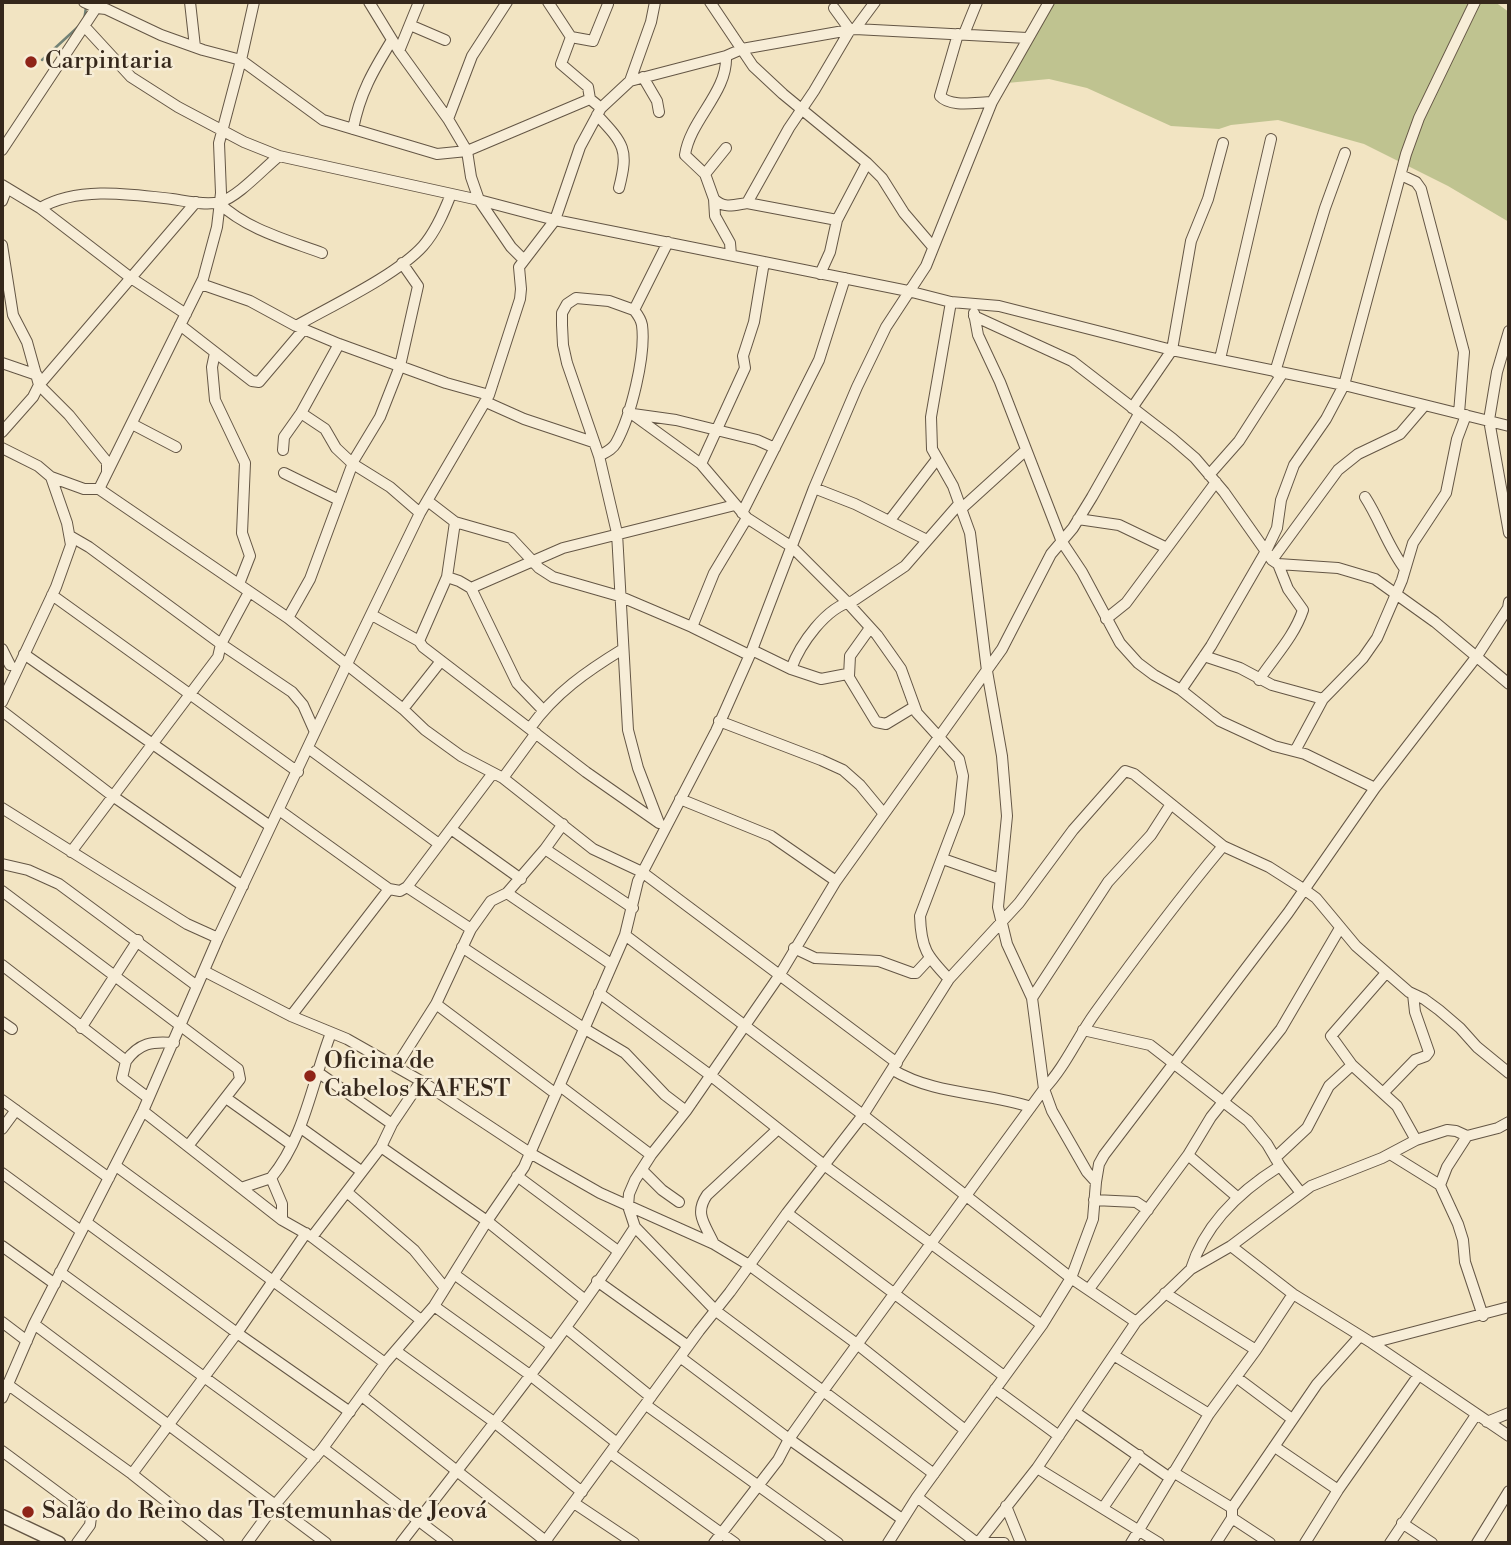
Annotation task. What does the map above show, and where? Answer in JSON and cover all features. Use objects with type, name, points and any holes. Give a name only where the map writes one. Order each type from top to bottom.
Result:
[{"type":"street","points":[[84,2],[99,5],[161,35],[241,60],[323,120],[437,154],[467,151],[590,99]]},
{"type":"street","points":[[190,2],[195,47]]},
{"type":"street","points":[[99,489],[201,284],[217,227],[221,193],[219,143],[254,2]]},
{"type":"street","points":[[369,2],[467,151],[471,177],[480,200],[511,247],[523,259]]},
{"type":"street","points":[[399,51],[419,2]]},
{"type":"street","points":[[447,119],[472,56],[507,2]]},
{"type":"street","points":[[548,2],[571,37],[593,41],[608,4]]},
{"type":"street","points":[[2,1398],[34,1324],[143,1111],[218,938],[420,513],[429,502],[487,399],[520,299],[518,273],[523,259],[555,219],[580,147],[599,112],[630,81],[651,22],[655,2]]},
{"type":"street","points":[[713,2],[753,66],[882,178],[904,213],[933,247]]},
{"type":"street","points":[[747,203],[756,192],[784,136],[853,30],[875,2]]},
{"type":"street","points":[[977,2],[961,34],[940,96],[944,100],[957,103],[992,102]]},
{"type":"street","points":[[247,1543],[323,1448],[385,1363],[434,1306],[530,1153],[625,935],[638,881],[661,826],[680,799],[751,653],[814,488],[857,387],[886,327],[908,291],[920,278],[964,176],[992,102],[1049,2]]},
{"type":"street","points":[[1272,558],[1281,500],[1294,465],[1326,419],[1343,385],[1419,118],[1475,2]]},
{"type":"street","points":[[2,149],[99,5]]},
{"type":"street","points":[[834,8],[853,30]]},
{"type":"street","points":[[411,25],[445,40]]},
{"type":"street","points":[[85,27],[131,77],[178,107],[244,142],[279,156],[555,219],[951,302],[974,310],[1072,361],[1195,458],[1272,558],[1288,589],[1303,610],[1293,633],[1259,680]]},
{"type":"street","points":[[630,81],[741,49],[853,30],[1027,38]]},
{"type":"street","points":[[571,37],[561,64],[587,87],[590,99],[621,144],[626,161],[619,188]]},
{"type":"street","points":[[353,129],[366,83],[392,40]]},
{"type":"street","points":[[726,55],[725,68],[716,91],[687,145],[685,155],[705,174],[714,199],[715,216],[730,243],[731,255]]},
{"type":"street","points":[[643,77],[657,101],[659,112]]},
{"type":"street","points":[[1220,359],[1270,139]]},
{"type":"street","points":[[934,1474],[716,1311],[635,1227],[628,1206],[629,1194],[651,1155],[686,1111],[779,976],[836,881],[1002,649],[1051,554],[1078,519],[1172,350],[1191,241],[1208,199],[1223,143]]},
{"type":"street","points":[[705,174],[726,148]]},
{"type":"street","points":[[1106,619],[1126,603],[1167,548],[1239,441],[1278,373],[1325,208],[1345,153]]},
{"type":"street","points":[[40,208],[63,197],[96,195],[139,195],[219,203],[232,197],[279,156]]},
{"type":"street","points":[[820,274],[830,252],[837,219],[867,163]]},
{"type":"street","points":[[1295,751],[1323,699],[1363,658],[1377,638],[1413,544],[1446,493],[1462,414],[1464,352],[1421,189],[1416,182],[1401,175]]},
{"type":"street","points":[[2,201],[4,186],[40,208],[131,278],[186,314]]},
{"type":"street","points":[[180,325],[252,381],[260,382],[300,328],[402,264],[423,246],[442,216],[451,194]]},
{"type":"street","points":[[714,199],[727,206],[747,203],[768,205],[837,219]]},
{"type":"street","points":[[2,432],[33,397],[38,380],[196,202]]},
{"type":"street","points":[[219,203],[261,229],[322,253]]},
{"type":"street","points":[[635,310],[668,242]]},
{"type":"street","points":[[2,245],[13,315],[27,342],[38,380]]},
{"type":"street","points":[[701,464],[745,368],[743,356],[754,322],[764,262]]},
{"type":"street","points":[[288,618],[310,579],[353,464],[380,417],[400,366],[418,286],[402,264]]},
{"type":"street","points":[[692,627],[741,512],[819,360],[845,278]]},
{"type":"street","points":[[201,284],[250,301],[300,328],[339,344],[487,399],[524,419],[593,442]]},
{"type":"street","points":[[599,456],[611,450],[629,412],[642,341],[642,324],[635,310],[609,302],[576,298],[567,304],[562,313],[563,345],[599,456],[617,533],[628,730],[638,768],[661,826]]},
{"type":"street","points":[[951,302],[930,417],[932,449],[947,471],[970,533],[987,671],[1002,756],[1007,816],[998,907],[1007,944],[1032,998],[1044,1089],[1052,1111],[1087,1172],[1096,1182]]},
{"type":"street","points":[[974,310],[999,306],[1172,350],[1343,385],[1509,426]]},
{"type":"street","points":[[974,310],[978,335],[1000,382],[1062,542],[1082,572],[1119,643],[1138,663],[1181,690],[1220,721],[1274,746],[1305,754],[1375,788]]},
{"type":"street","points":[[1509,331],[1497,372],[1489,420],[1509,533]]},
{"type":"street","points":[[283,450],[284,437],[301,413],[339,344]]},
{"type":"street","points":[[215,353],[212,367],[215,400],[245,463],[242,533],[250,556],[239,584]]},
{"type":"street","points":[[2,363],[38,380],[107,462],[107,475]]},
{"type":"street","points":[[1181,690],[1272,558],[1338,470],[1359,454],[1400,434],[1424,406]]},
{"type":"street","points":[[629,412],[676,420],[757,440],[775,448]]},
{"type":"street","points":[[629,412],[701,464],[741,512],[792,547],[847,602],[901,669],[917,713],[959,759],[963,776],[959,813],[920,916],[923,944],[929,959],[949,979]]},
{"type":"street","points":[[301,413],[325,429],[337,448],[353,464],[390,487],[420,513]]},
{"type":"street","points":[[132,424],[176,447]]},
{"type":"street","points":[[2,448],[51,477],[84,489],[99,489],[239,584],[347,664],[445,745],[503,778],[593,849],[642,872],[895,1067],[928,1085],[1031,1107]]},
{"type":"street","points":[[791,669],[806,639],[818,624],[847,602],[905,566],[960,506],[1026,450]]},
{"type":"street","points":[[890,520],[937,459]]},
{"type":"street","points":[[285,473],[339,500]]},
{"type":"street","points":[[2,702],[14,662],[52,596],[71,545],[51,477]]},
{"type":"street","points":[[814,488],[890,520],[927,540]]},
{"type":"street","points":[[1365,497],[1378,516],[1395,556],[1405,569]]},
{"type":"street","points":[[429,502],[455,522],[511,538],[546,573],[563,581],[619,596],[751,653],[821,679],[845,673],[876,722],[886,724],[914,707]]},
{"type":"street","points":[[471,589],[563,548],[617,533],[741,512]]},
{"type":"street","points":[[1078,519],[1119,525],[1167,548]]},
{"type":"street","points":[[419,641],[447,577],[455,522]]},
{"type":"street","points":[[70,536],[292,692],[303,705],[315,732]]},
{"type":"street","points":[[1272,558],[1353,571],[1375,579],[1478,656],[1509,684]]},
{"type":"street","points":[[447,577],[459,580],[471,589],[517,683],[543,710]]},
{"type":"street","points":[[71,852],[218,657],[221,644],[249,592]]},
{"type":"street","points":[[52,596],[298,772]]},
{"type":"street","points":[[888,1543],[917,1497],[1042,1325],[1071,1278],[1093,1219],[1099,1164],[1104,1154],[1305,890],[1375,788],[1478,656],[1509,606]]},
{"type":"street","points":[[372,615],[419,641],[441,661],[661,826]]},
{"type":"street","points":[[849,676],[850,656],[870,628]]},
{"type":"street","points":[[2,649],[14,662],[153,743],[270,827]]},
{"type":"street","points":[[503,778],[543,710],[584,673],[623,649]]},
{"type":"street","points":[[1204,656],[1240,668],[1259,680],[1323,699]]},
{"type":"street","points":[[403,709],[441,661]]},
{"type":"street","points":[[2,711],[114,797],[243,886]]},
{"type":"street","points":[[719,721],[843,770],[860,785],[884,814]]},
{"type":"street","points":[[308,748],[439,844]]},
{"type":"street","points":[[362,1396],[546,1543],[688,1346],[863,1115],[949,979],[1020,903],[1073,830],[1125,771],[1134,774],[1223,846],[1269,867],[1316,898],[1356,946],[1413,994],[1439,1010],[1509,1073]]},
{"type":"street","points":[[279,810],[389,889],[400,891],[407,887],[493,773]]},
{"type":"street","points":[[680,799],[772,835],[836,881]]},
{"type":"street","points":[[1032,998],[1108,882],[1151,835],[1171,804]]},
{"type":"street","points":[[2,808],[187,924],[218,938]]},
{"type":"street","points":[[396,1067],[436,1004],[471,929],[491,901],[507,893],[521,879],[563,824]]},
{"type":"street","points":[[451,829],[521,879]]},
{"type":"street","points":[[714,1543],[778,1460],[789,1439],[930,1244],[1044,1089],[1055,1078],[1083,1030],[1157,926],[1223,846]]},
{"type":"street","points":[[544,849],[633,908]]},
{"type":"street","points":[[943,859],[1000,879]]},
{"type":"street","points":[[2,864],[49,878],[138,940],[197,986]]},
{"type":"street","points":[[407,887],[471,929]]},
{"type":"street","points":[[291,1016],[389,889]]},
{"type":"street","points":[[2,891],[238,1069],[240,1079],[188,1146]]},
{"type":"street","points":[[507,893],[611,964]]},
{"type":"street","points":[[1090,1289],[1188,1155],[1223,1102],[1281,1029],[1340,928]]},
{"type":"street","points":[[625,935],[863,1115],[1071,1278],[1136,1322]]},
{"type":"street","points":[[81,1028],[138,940]]},
{"type":"street","points":[[462,947],[625,1053],[665,1095],[686,1111]]},
{"type":"street","points":[[794,948],[815,958],[879,961],[912,973],[916,973],[929,959]]},
{"type":"street","points":[[2,965],[126,1061]]},
{"type":"street","points":[[205,971],[291,1016],[347,1039],[421,1081],[530,1153],[600,1193],[714,1244],[749,1265],[857,1344],[965,1430]]},
{"type":"street","points":[[1386,972],[1331,1036],[1352,1065],[1401,1111],[1416,1140]]},
{"type":"street","points":[[599,993],[710,1075],[824,1165],[1042,1325]]},
{"type":"street","points":[[1383,1093],[1415,1060],[1429,1052],[1415,1012],[1413,994]]},
{"type":"street","points":[[436,1004],[651,1155]]},
{"type":"street","points":[[2,1022],[12,1029]]},
{"type":"street","points":[[1083,1030],[1144,1043],[1223,1102],[1248,1121],[1267,1143],[1301,1193]]},
{"type":"street","points":[[242,1188],[271,1178],[284,1162],[300,1128],[316,1071],[331,1033]]},
{"type":"street","points":[[148,1097],[122,1078],[126,1061],[133,1051],[145,1044],[156,1041],[174,1042]]},
{"type":"street","points":[[1191,1269],[1200,1247],[1220,1216],[1236,1196],[1278,1162],[1307,1128],[1329,1086],[1352,1065]]},
{"type":"street","points":[[316,1071],[391,1124]]},
{"type":"street","points":[[132,1474],[309,1235],[348,1193],[421,1081]]},
{"type":"street","points":[[226,1098],[292,1145]]},
{"type":"street","points":[[2,1100],[109,1178]]},
{"type":"street","points":[[2,1129],[16,1110]]},
{"type":"street","points":[[143,1111],[282,1220],[309,1235],[421,1321]]},
{"type":"street","points":[[978,1543],[1037,1468],[1136,1322],[1191,1269],[1231,1246],[1311,1186],[1390,1154],[1416,1140],[1447,1130],[1467,1136],[1498,1128],[1509,1122]]},
{"type":"street","points":[[300,1128],[361,1171]]},
{"type":"street","points":[[714,1244],[701,1216],[700,1205],[707,1195],[778,1129]]},
{"type":"street","points":[[1440,1185],[1447,1167],[1467,1136]]},
{"type":"street","points":[[380,1147],[487,1221],[586,1300]]},
{"type":"street","points":[[1390,1154],[1440,1185],[1458,1224],[1465,1262],[1483,1316]]},
{"type":"street","points":[[1188,1155],[1236,1196]]},
{"type":"street","points":[[116,1166],[385,1363]]},
{"type":"street","points":[[642,1170],[679,1202]]},
{"type":"street","points":[[2,1173],[84,1226],[350,1412]]},
{"type":"street","points":[[517,1176],[618,1251]]},
{"type":"street","points":[[271,1178],[282,1204],[282,1220]]},
{"type":"street","points":[[348,1193],[414,1250],[445,1288]]},
{"type":"street","points":[[1094,1200],[1136,1202],[1148,1210]]},
{"type":"street","points":[[787,1213],[1004,1376]]},
{"type":"street","points":[[401,1543],[566,1328],[635,1227]]},
{"type":"street","points":[[2,1246],[55,1284]]},
{"type":"street","points":[[1231,1246],[1293,1294],[1372,1343],[1509,1436]]},
{"type":"street","points":[[60,1272],[315,1458]]},
{"type":"street","points":[[454,1274],[552,1346]]},
{"type":"street","points":[[597,1281],[688,1346]]},
{"type":"street","points":[[1165,1293],[1256,1350]]},
{"type":"street","points":[[1131,1543],[1209,1414],[1293,1294]]},
{"type":"street","points":[[434,1306],[530,1375],[617,1443]]},
{"type":"street","points":[[1372,1343],[1509,1307]]},
{"type":"street","points":[[2,1322],[27,1341]]},
{"type":"street","points":[[34,1324],[326,1543]]},
{"type":"street","points":[[566,1328],[648,1401],[758,1487],[838,1543]]},
{"type":"street","points":[[1216,1543],[1292,1419],[1317,1384],[1360,1336]]},
{"type":"street","points":[[396,1351],[494,1422],[582,1492]]},
{"type":"street","points":[[1115,1356],[1209,1414]]},
{"type":"street","points":[[680,1357],[902,1519]]},
{"type":"street","points":[[1305,1543],[1338,1490],[1418,1376]]},
{"type":"street","points":[[1236,1377],[1292,1419]]},
{"type":"street","points":[[7,1384],[132,1474],[219,1543]]},
{"type":"street","points":[[995,1389],[1059,1436]]},
{"type":"street","points":[[1075,1412],[1232,1513],[1270,1543]]},
{"type":"street","points":[[1487,1422],[1509,1413]]},
{"type":"street","points":[[1390,1543],[1476,1415]]},
{"type":"street","points":[[1275,1447],[1338,1490]]},
{"type":"street","points":[[323,1448],[448,1543]]},
{"type":"street","points":[[2,1451],[91,1517],[90,1525],[77,1543]]},
{"type":"street","points":[[610,1453],[735,1543]]},
{"type":"street","points":[[1103,1508],[1139,1455]]},
{"type":"street","points":[[1037,1468],[1159,1543]]},
{"type":"street","points":[[1477,1543],[1509,1491]]},
{"type":"street","points":[[917,1497],[978,1543],[1004,1543]]},
{"type":"street","points":[[574,1503],[634,1543]]},
{"type":"street","points":[[1006,1506],[1021,1543]]},
{"type":"street","points":[[2,1516],[51,1541]]},
{"type":"street","points":[[1402,1523],[1432,1543]]},
{"type":"green space","points":[[1053,2],[1495,2],[1509,12],[1509,222],[1448,186],[1364,144],[1278,120],[1231,125],[1219,129],[1171,126],[1087,88],[1049,79],[1007,83]]},
{"type":"waterway","points":[[84,21],[86,7]]},
{"type":"waterway","points":[[42,60],[79,26]]},
{"type":"place","name":"Carpintaria","points":[[31,62]]},
{"type":"place","name":"Oficina de Cabelos KAFEST","points":[[310,1076]]},
{"type":"place","name":"Salão do Reino das Testemunhas de Jeová","points":[[28,1512]]}]
